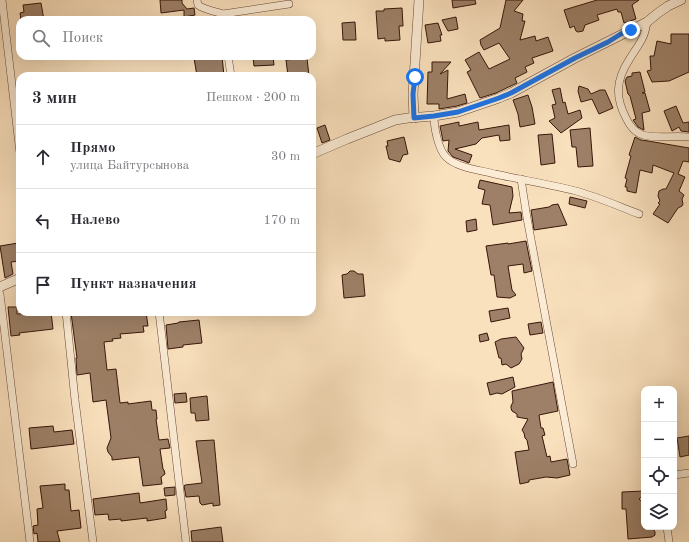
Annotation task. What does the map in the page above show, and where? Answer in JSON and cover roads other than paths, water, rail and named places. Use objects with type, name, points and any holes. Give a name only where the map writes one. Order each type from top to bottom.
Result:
[{"type":"street","points":[[2,0],[16,119]]},
{"type":"street","points":[[197,0],[198,5],[203,9],[215,11],[222,16]]},
{"type":"street","points":[[414,118],[413,94],[419,0]]},
{"type":"street","points":[[316,152],[395,120],[458,112],[505,96],[608,42],[624,32],[647,22],[668,6],[681,0]]},
{"type":"street","points":[[228,16],[289,4]]},
{"type":"street","points":[[647,22],[642,38],[620,78],[618,93],[624,114],[630,126],[635,131],[643,135],[665,138],[689,137]]},
{"type":"street","points":[[229,60],[230,72]]},
{"type":"street","points":[[434,116],[434,124],[438,142],[445,156],[452,162],[469,168],[576,191],[639,214]]},
{"type":"street","points":[[521,180],[572,464]]},
{"type":"street","points":[[0,286],[16,280]]},
{"type":"street","points":[[0,294],[30,542]]},
{"type":"street","points":[[66,316],[75,400],[93,542]]},
{"type":"street","points":[[159,316],[186,542]]},
{"type":"street","points":[[677,475],[689,473]]},
{"type":"street","points":[[667,530],[669,542]]}]
